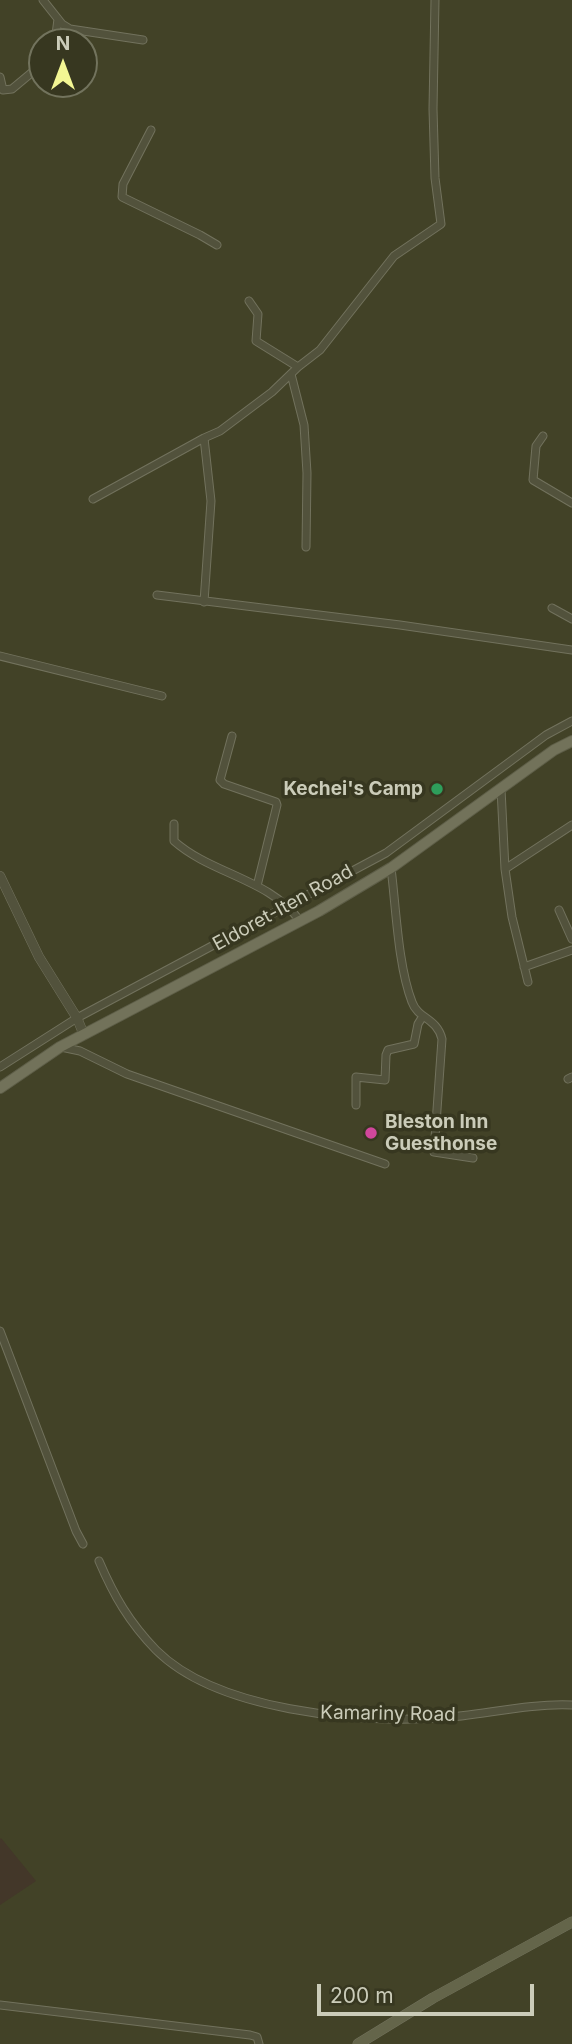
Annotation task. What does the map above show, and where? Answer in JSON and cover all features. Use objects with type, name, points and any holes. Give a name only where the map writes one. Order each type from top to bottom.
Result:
[{"type":"main road","name":"Eldoret-Iten Road","points":[[0,1088],[60,1047],[300,921],[391,868],[554,750],[572,741]]},
{"type":"main road","points":[[358,2044],[433,1998],[572,1922]]},
{"type":"street","points":[[43,0],[70,29],[142,40]]},
{"type":"street","points":[[93,499],[220,431],[272,392],[320,350],[394,256],[441,224],[435,178],[433,109],[435,0]]},
{"type":"street","points":[[56,28],[58,19]]},
{"type":"street","points":[[0,77],[3,90],[12,89],[28,76]]},
{"type":"street","points":[[151,130],[123,184],[122,197],[200,234],[217,245]]},
{"type":"street","points":[[249,301],[258,314],[256,341],[298,367]]},
{"type":"street","points":[[291,374],[304,425],[307,473],[306,547]]},
{"type":"street","points":[[543,436],[536,446],[533,480],[572,503]]},
{"type":"street","points":[[204,438],[211,501],[204,602]]},
{"type":"street","points":[[157,595],[400,625],[572,650]]},
{"type":"street","points":[[552,608],[572,619]]},
{"type":"street","points":[[0,656],[162,696]]},
{"type":"street","points":[[0,1067],[77,1018],[386,853],[546,734],[572,721]]},
{"type":"street","points":[[232,736],[220,780],[224,784],[276,802],[277,805],[257,886]]},
{"type":"street","points":[[501,789],[505,869],[512,917],[527,982]]},
{"type":"street","points":[[174,824],[174,841],[184,850],[257,886],[288,905],[300,921]]},
{"type":"street","points":[[505,869],[572,825]]},
{"type":"street","points":[[391,868],[406,982],[413,1006],[439,1029],[442,1039],[433,1152],[473,1158]]},
{"type":"street","points":[[0,876],[39,957],[77,1018],[84,1035]]},
{"type":"street","points":[[559,910],[572,939]]},
{"type":"street","points":[[524,967],[572,950]]},
{"type":"street","points":[[356,1105],[356,1077],[385,1080],[388,1050],[414,1044],[418,1024],[423,1016]]},
{"type":"street","points":[[60,1047],[80,1051],[127,1074],[385,1164]]},
{"type":"street","points":[[0,1331],[83,1544]]},
{"type":"street","name":"Kamariny Road","points":[[99,1561],[117,1601],[131,1622],[158,1651],[193,1678],[240,1695],[307,1712],[343,1717],[438,1718],[547,1705],[572,1705]]},
{"type":"street","points":[[0,2005],[237,2033],[257,2038],[259,2044]]},
{"type":"shaded area","points":[[0,1839],[36,1881],[0,1905]]},
{"type":"place","name":"Kechei's Camp","points":[[437,789]]},
{"type":"place","name":"Bleston Inn Guesthonse","points":[[371,1133]]}]
